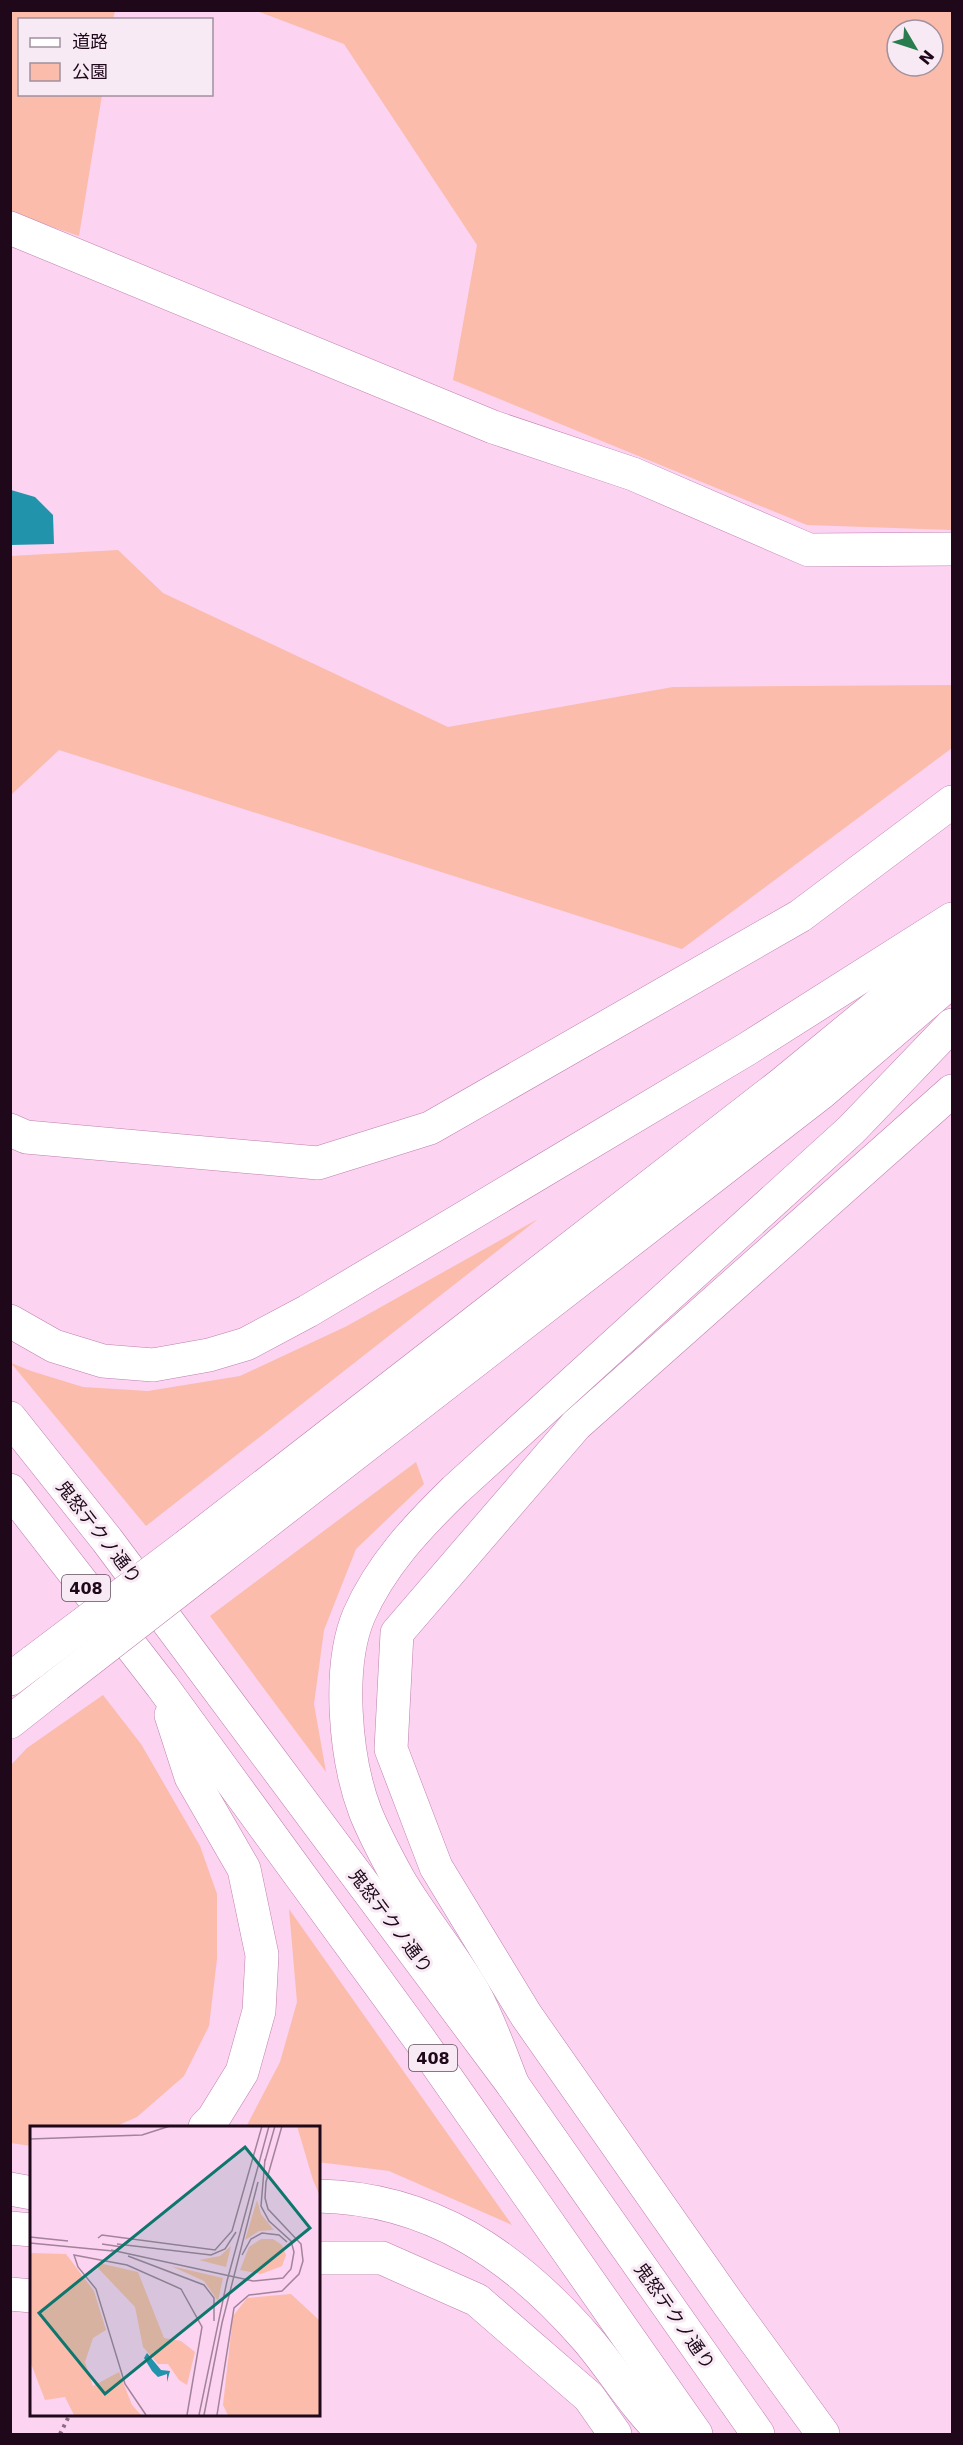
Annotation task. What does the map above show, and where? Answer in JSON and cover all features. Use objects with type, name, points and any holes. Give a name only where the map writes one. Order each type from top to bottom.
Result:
[{"type":"main road","points":[[10,228],[493,427],[633,474],[809,550],[952,549]]},
{"type":"main road","points":[[10,1130],[26,1137],[318,1162],[430,1128],[800,916],[952,802]]},
{"type":"main road","points":[[10,1321],[54,1346],[102,1361],[153,1365],[209,1355],[246,1344],[308,1311],[727,1061],[952,919]]},
{"type":"main road","points":[[10,1722],[57,1685],[197,1557],[783,1083],[935,958],[952,938]]},
{"type":"main road","points":[[22,1670],[197,1557],[821,1093],[952,981]]},
{"type":"main road","points":[[513,2085],[475,1994],[399,1880],[365,1810],[353,1761],[346,1716],[346,1664],[359,1616],[384,1570],[414,1530],[455,1490],[851,1130],[952,1025]]},
{"type":"main road","points":[[823,2434],[727,2302],[526,2015],[436,1867],[391,1749],[397,1633],[576,1425],[952,1091]]},
{"type":"main road","name":"鬼怒テクノ通り","points":[[10,1418],[107,1540],[513,2085],[758,2434]]},
{"type":"main road","name":"408","points":[[10,1490],[162,1686],[420,2040],[696,2434]]},
{"type":"main road","points":[[162,1686],[191,1777],[244,1869],[262,1955],[259,2011],[243,2072],[213,2120],[206,2126]]},
{"type":"main road","points":[[10,2189],[30,2193]]},
{"type":"main road","points":[[320,2196],[341,2196],[387,2204],[446,2224],[495,2253],[533,2283],[587,2339],[655,2426],[664,2434]]},
{"type":"main road","points":[[10,2228],[30,2230]]},
{"type":"main road","points":[[320,2258],[382,2258],[477,2300],[589,2397],[615,2434]]},
{"type":"main road","points":[[10,2294],[30,2296]]},
{"type":"path","points":[[60,2434],[70,2415]]},
{"type":"green space","points":[[11,11],[115,11],[113,18],[18,18],[18,96],[102,96],[79,236],[11,213]]},
{"type":"green space","points":[[257,11],[952,11],[952,530],[807,525],[453,380],[477,245],[344,44]]},
{"type":"green space","points":[[118,550],[163,593],[448,727],[673,687],[952,685],[952,748],[682,949],[59,750],[11,795],[11,556]]},
{"type":"green space","points":[[538,1219],[146,1526],[11,1363],[83,1387],[148,1391],[240,1376],[347,1326]]},
{"type":"green space","points":[[416,1462],[424,1484],[356,1549],[324,1630],[314,1704],[326,1772],[210,1616]]},
{"type":"green space","points":[[103,1695],[141,1744],[200,1846],[217,1894],[217,1959],[209,2026],[184,2076],[137,2117],[116,2126],[30,2126],[30,2146],[11,2143],[11,1765],[27,1748]]},
{"type":"green space","points":[[289,1909],[512,2225],[389,2171],[320,2162],[320,2126],[247,2126],[280,2062],[297,2002]]},
{"type":"water","points":[[11,490],[35,497],[53,515],[54,544],[11,545]]}]
